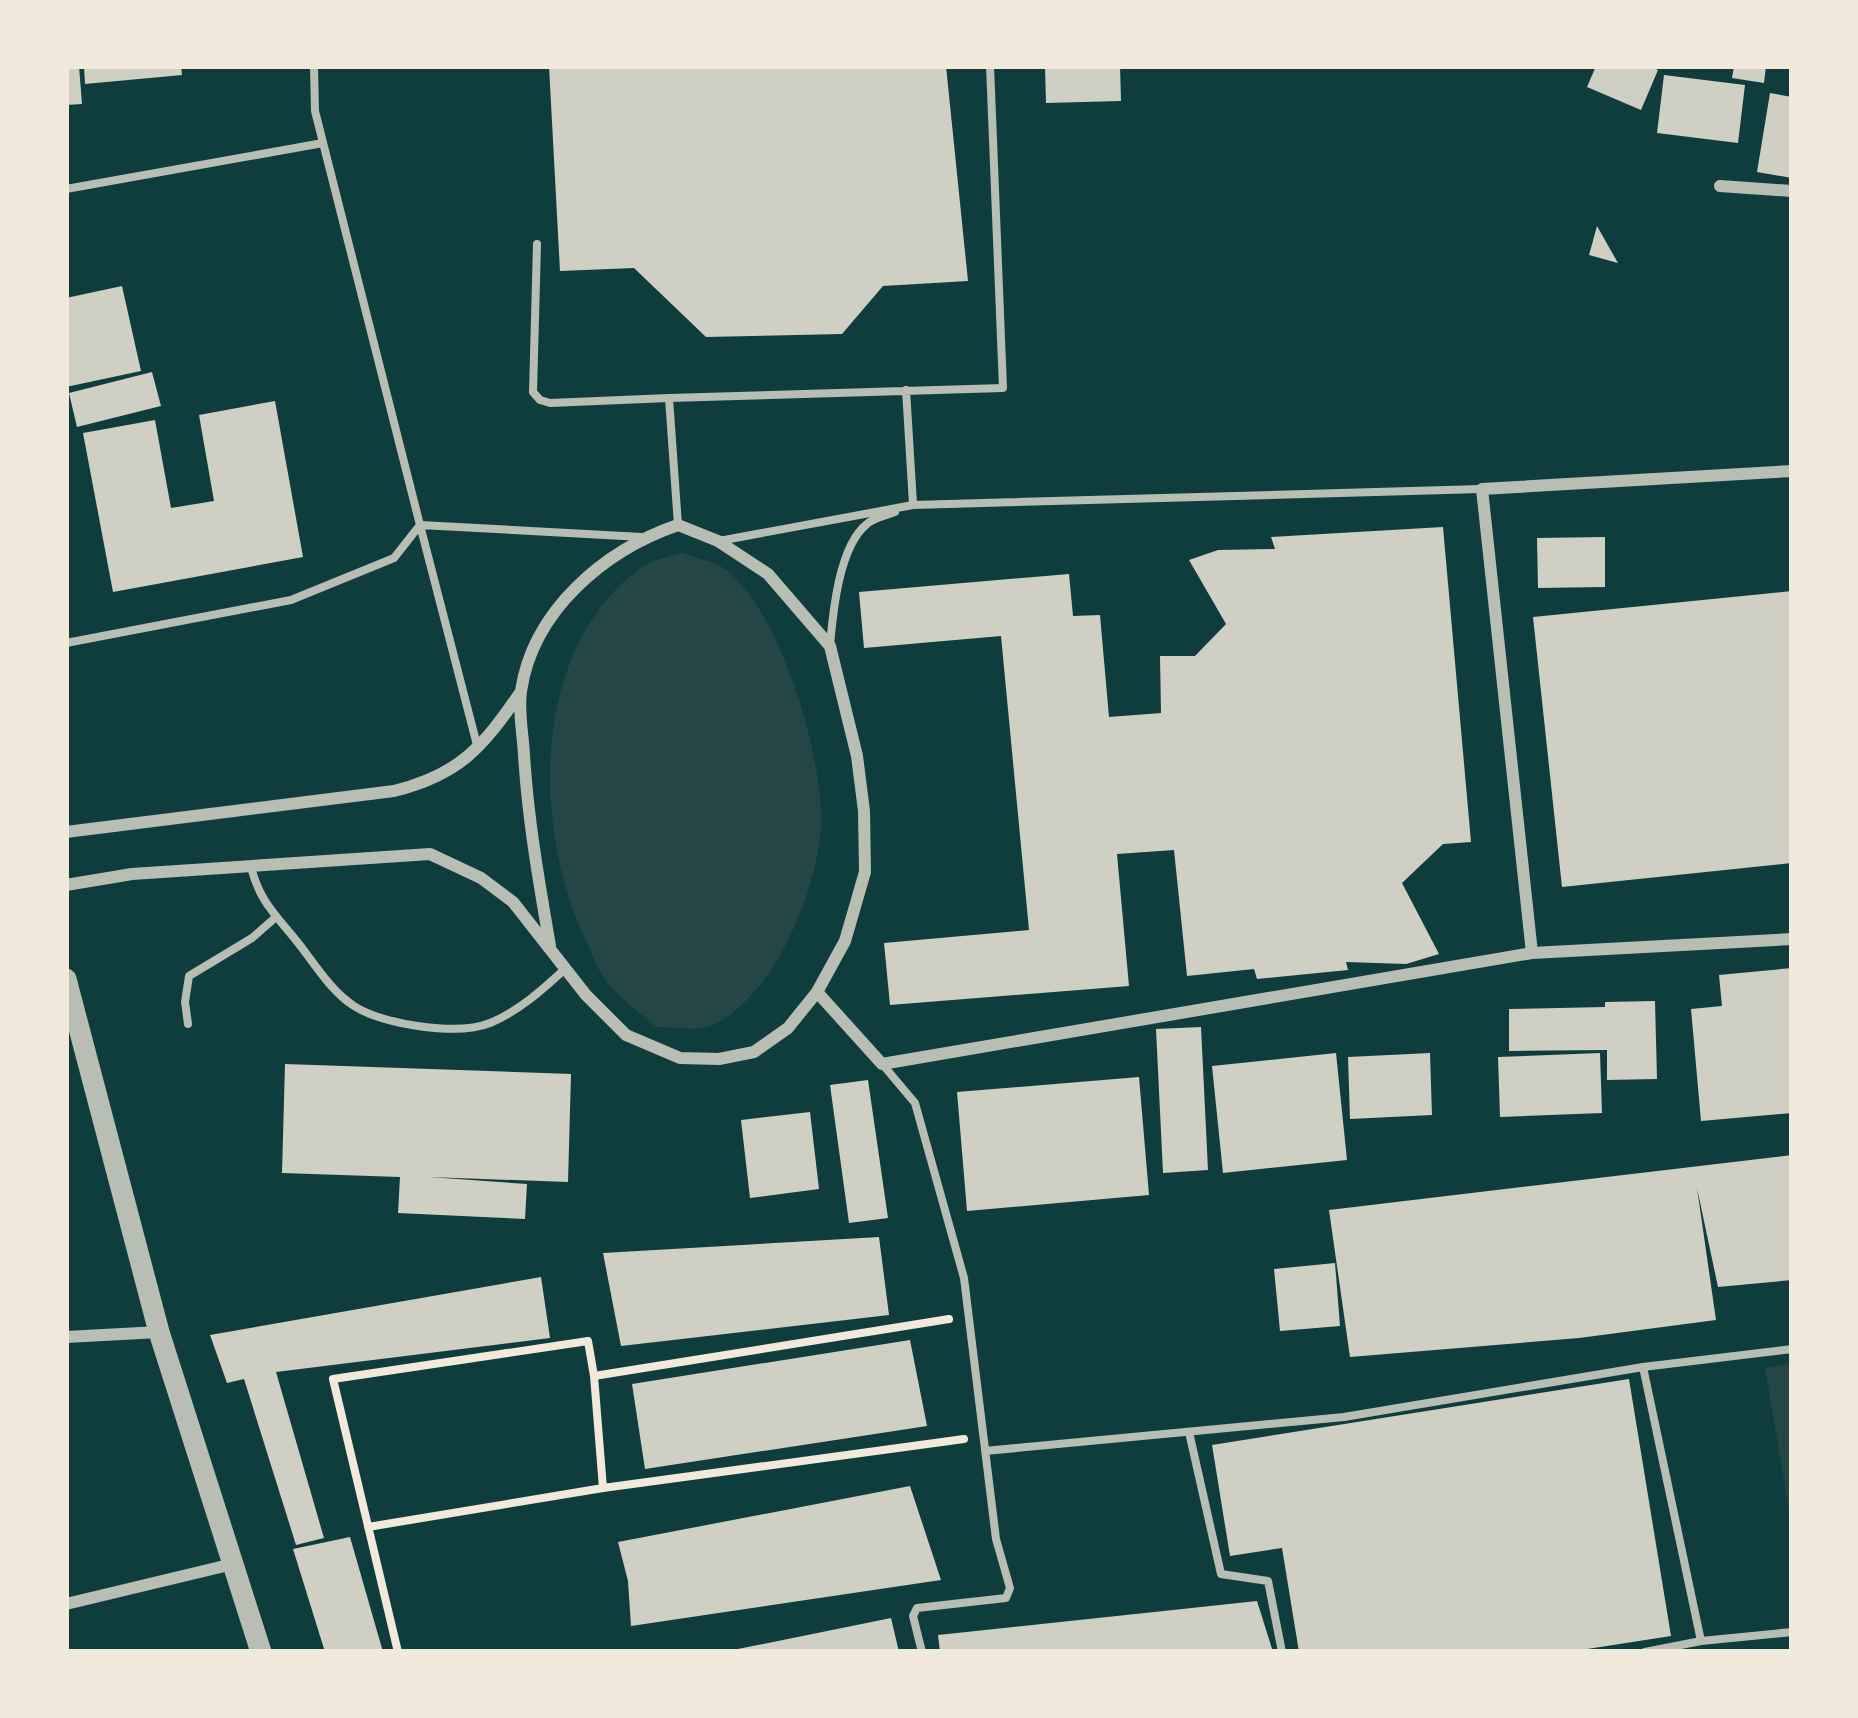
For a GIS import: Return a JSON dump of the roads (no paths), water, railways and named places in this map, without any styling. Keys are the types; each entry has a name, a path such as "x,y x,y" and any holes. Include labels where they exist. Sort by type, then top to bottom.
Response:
{"street":[{"path":"1720,187 1792,191"},
{"path":"1532,952 1482,489 1792,471"},
{"path":"66,832 394,791 435,781 478,748 520,692 534,646 556,610 589,576 641,537 678,525 718,541 768,574 830,646 857,756 866,872 845,941 818,992 788,1028 754,1052 719,1059 680,1058 626,1035 513,902 481,878 430,854 132,874 66,885"},
{"path":"520,692 530,837 550,946"},
{"path":"818,992 882,1064 1532,952 1792,939"},
{"path":"66,979 159,1332 261,1652"},
{"path":"66,1337 159,1332"},
{"path":"66,1604 233,1564"}],"lane":[{"path":"314,66 323,143 478,748"},
{"path":"537,244 533,392 550,403 1001,389 990,66"},
{"path":"66,189 323,143"},
{"path":"906,390 914,505"},
{"path":"669,398 678,525"},
{"path":"718,541 914,505 1482,489"},
{"path":"830,646 834,603 848,554 866,524 914,505"},
{"path":"420,525 641,537"},
{"path":"66,644 291,600 394,558 420,525"},
{"path":"251,867 258,895 336,991 384,1021 486,1025 526,1003 566,968"},
{"path":"188,1024 189,976 252,938 276,917"},
{"path":"882,1064 915,1103 964,1278 996,1539 1009,1593 1006,1598 917,1608 914,1616 922,1652"},
{"path":"985,1451 1344,1417 1643,1367 1792,1349"},
{"path":"1643,1367 1701,1641"},
{"path":"1189,1432 1221,1574 1268,1581 1282,1652"},
{"path":"1645,1652 1792,1632"}]}
